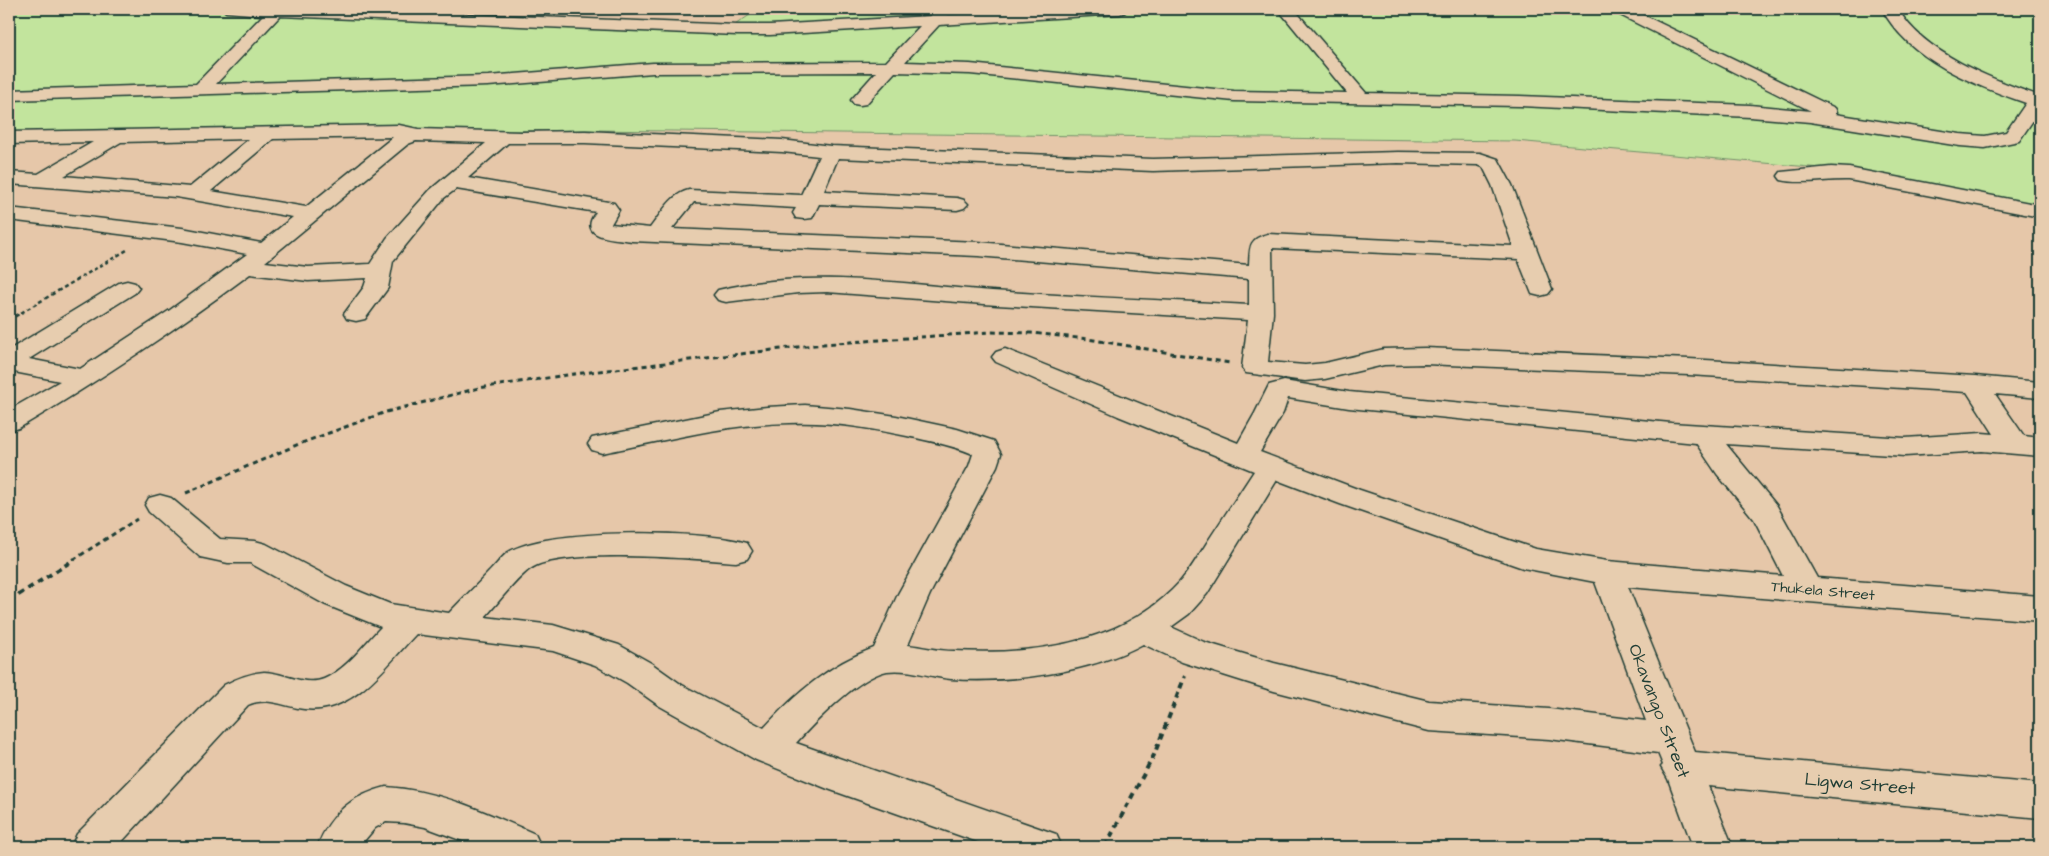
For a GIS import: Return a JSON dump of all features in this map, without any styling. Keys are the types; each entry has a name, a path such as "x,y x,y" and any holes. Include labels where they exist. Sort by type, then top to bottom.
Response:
{"street":[{"path":"231,9 737,30 770,30 939,15 1120,9"},
{"path":"1286,9 1362,99"},
{"path":"1619,9 1847,121"},
{"path":"9,95 488,81 653,68 890,66 970,69 1234,96 1520,101 1782,113 1847,121 1960,140 1985,142 2002,141 2012,138 2038,101 1988,82 1945,60 1902,26 1894,18 1890,9"},
{"path":"202,88 276,11"},
{"path":"860,100 939,15"},
{"path":"9,138 399,131 414,135 585,138 766,145 831,152 1153,165 1222,165 1399,158 1486,160 1491,163 1502,185 1540,289"},
{"path":"194,194 269,133"},
{"path":"9,422 84,378 179,315 265,252 401,140 414,135"},
{"path":"43,180 119,136"},
{"path":"356,314 376,288 382,261 395,243 428,204 504,138"},
{"path":"789,240 810,200 831,152"},
{"path":"1788,176 1831,173 1848,174 2040,211"},
{"path":"9,178 194,194 311,214"},
{"path":"452,182 608,207 600,221 600,227 624,233 978,249 1260,274"},
{"path":"656,235 681,202 689,196 958,204"},
{"path":"9,214 160,231 209,239 265,252"},
{"path":"613,253 617,242 624,233"},
{"path":"1527,253 1268,241 1261,245 1261,313 1256,368 1305,373 1325,371 1384,357 1426,356 1679,366 1975,384 2040,390"},
{"path":"245,267 308,274 379,271"},
{"path":"726,295 798,286 827,285 997,298 1261,313"},
{"path":"9,362 127,288"},
{"name":"Thukela Street","path":"1005,357 1128,410 1258,462 1350,497 1534,560 1606,574 2040,609"},
{"path":"9,362 84,378"},
{"path":"1975,384 2028,445"},
{"path":"769,748 806,708 822,694 856,672 886,658 986,665 1040,661 1084,651 1143,629 1179,604 1203,574 1258,462 1270,413 1280,389 1348,400 1704,434 1925,448 1982,442 2028,445"},
{"path":"602,444 756,417 820,414 894,424 951,436 984,448 987,454 983,466 914,594 886,658"},
{"path":"1704,434 1721,460 1766,512 1807,590"},
{"path":"160,505 211,549 255,552 359,606 386,616 456,627 553,638 607,656 639,673 670,695 769,748 841,777 1042,847"},
{"path":"456,627 519,561 542,551 600,546 653,546 736,551"},
{"name":"Okavango Street","path":"1606,574 1712,847"},
{"path":"91,847 236,695 246,689 262,685 301,696 319,696 330,693 349,682 409,620"},
{"name":"Ligwa Street","path":"1143,629 1194,652 1274,677 1429,716 1462,720 1549,724 1675,753 2040,801"},
{"path":"336,847 348,830 364,813 383,804 392,804 421,809 467,824 521,847"}],"path":[{"path":"9,320 160,231"},
{"path":"9,602 160,505 292,446 374,416 442,396 567,374 789,346 866,339 999,332 1029,333 1099,342 1256,368"},
{"path":"1105,847 1154,755 1194,652"}],"green space":[{"path":"9,9 231,9 730,28 759,9 2040,9 2040,214 1832,169 1515,141 589,130 192,136 9,142"}]}
